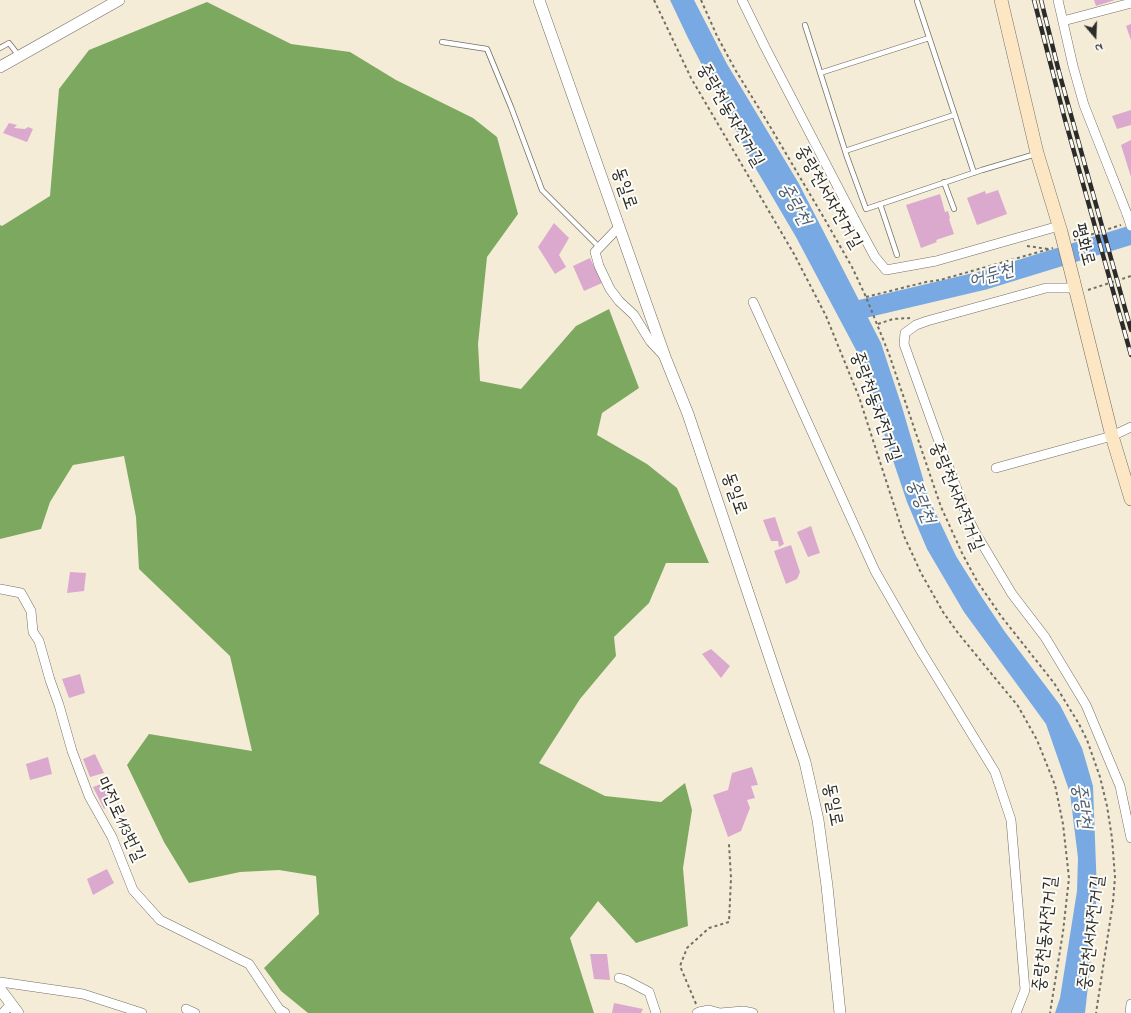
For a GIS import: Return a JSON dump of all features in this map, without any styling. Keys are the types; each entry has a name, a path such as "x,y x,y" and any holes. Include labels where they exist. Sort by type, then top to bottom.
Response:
{"main road":[{"name":"평화로","path":"1001,0 1037,153 1079,286 1087,336 1112,436 1131,499"}],"street":[{"path":"0,66 119,0"},
{"name":"동일로","path":"539,0 618,228 690,421 804,762 819,828 827,886 840,1013"},
{"path":"742,0 875,258 886,270 936,261 1060,229"},
{"path":"1058,0 1073,66 1084,105 1127,208 1128,225"},
{"path":"1063,21 1131,3"},
{"path":"618,228 595,252 599,266 610,289 619,301 634,315 650,341 665,357"},
{"path":"1079,286 1046,288 916,325 906,333 904,344 974,532 1012,594 1045,637 1086,705 1120,786 1131,838"},
{"path":"753,302 875,571 921,651 995,772 1011,820 1025,990 1016,1013"},
{"path":"996,468 1112,436 1131,427"},
{"name":"마전로113번길","path":"0,590 21,593 31,611 33,632 39,641 72,751 89,796 112,837 133,890 160,920 249,964 279,1009 285,1013"},
{"path":"619,978 649,992 656,1013"},
{"path":"0,982 83,994 142,1013"},
{"path":"0,989 18,1013"},
{"path":"3,1013 11,1004"},
{"path":"1130,1013 1131,1004"},
{"path":"698,1012 709,1010 720,1013 743,1011 752,1013"}],"lane":[{"path":"917,1 974,172"},
{"path":"805,25 845,151 866,209 974,172 1037,153"},
{"path":"820,73 929,38"},
{"path":"442,42 487,49 511,107 542,190 599,248"},
{"path":"0,48 9,43 19,56"},
{"path":"845,151 954,114"},
{"path":"944,182 954,209"},
{"path":"880,204 897,254"}],"path":[{"name":"중랑천동자전거길","path":"654,0 690,78 794,254 826,316 859,396 904,536 918,567 958,633 1018,706 1037,740 1055,785 1063,824 1068,878 1063,932 1050,1013"},
{"name":"중랑천서자전거길","path":"701,0 717,36 729,58 852,267 878,324 941,507 954,539 987,595 1054,683 1080,724 1096,764 1107,806 1112,838 1115,877 1113,902 1096,1013"},
{"path":"1070,242 1128,225"},
{"path":"866,297 940,280 1056,247"},
{"path":"1079,286 1131,276"},
{"path":"878,324 893,319 914,318 927,322"},
{"path":"698,1012 680,966 687,948 709,928 729,922 731,878 729,844"}],"green space":[{"path":"207,2 291,44 350,52 396,80 473,118 497,137 518,214 487,257 478,344 480,381 521,389 576,326 609,309 639,388 602,413 597,435 647,464 677,488 709,563 666,563 649,603 614,637 616,656 580,699 539,763 605,796 661,802 685,783 692,810 683,868 688,926 636,943 598,901 570,938 594,1013 308,1013 281,991 264,968 319,914 316,876 279,870 240,872 189,883 164,842 127,765 149,734 252,751 230,656 139,569 136,517 124,456 73,465 50,502 41,529 0,539 0,225 2,226 50,196 59,89 89,50"}],"water":[{"name":"중랑천","path":"670,0 694,0 727,64 798,182 881,343 902,407 929,499 956,556 1005,632 1060,705 1082,748 1093,786 1097,893 1085,1013 1055,1013 1060,998 1077,891 1078,858 1070,793 1046,724 964,612 927,549 907,502 856,350 796,237 756,169"}],"building":[{"path":"1094,0 1115,0 1096,6"},
{"path":"1131,24 1131,40 1126,26"},
{"path":"1131,110 1131,125 1117,129 1112,116"},
{"path":"9,123 17,125 14,128 25,129 28,127 33,129 27,142 3,133"},
{"path":"1131,140 1131,177 1121,145"},
{"path":"998,190 1007,214 977,225 967,198 985,191 986,194"},
{"path":"940,194 945,212 948,211 954,234 936,240 937,242 921,248 906,205"},
{"path":"554,223 569,238 559,255 566,267 555,274 538,247"},
{"path":"590,258 602,283 584,291 573,266"},
{"path":"775,517 784,544 779,547 778,541 771,541 763,520"},
{"path":"811,526 820,553 808,557 797,532"},
{"path":"791,545 800,572 797,579 786,584 774,551"},
{"path":"70,572 86,573 84,591 67,593"},
{"path":"711,649 730,666 721,678 702,654"},
{"path":"80,674 85,693 69,698 62,679"},
{"path":"95,754 104,773 90,777 83,759"},
{"path":"48,757 52,774 30,780 26,764"},
{"path":"752,767 758,785 751,786 755,798 747,800 750,808 741,831 728,837 713,795 728,790 732,773"},
{"path":"109,781 115,802 104,809 93,787"},
{"path":"107,869 114,883 93,895 87,879"},
{"path":"590,954 607,954 610,980 594,979"},
{"path":"614,1003 643,1009 641,1013 612,1013"}],"waterway":[{"name":"어둔천","path":"852,315 862,309 985,280 1131,235"}],"railway":[{"path":"1034,0 1064,116 1131,355"},
{"path":"1041,0 1059,72 1131,330"}]}
